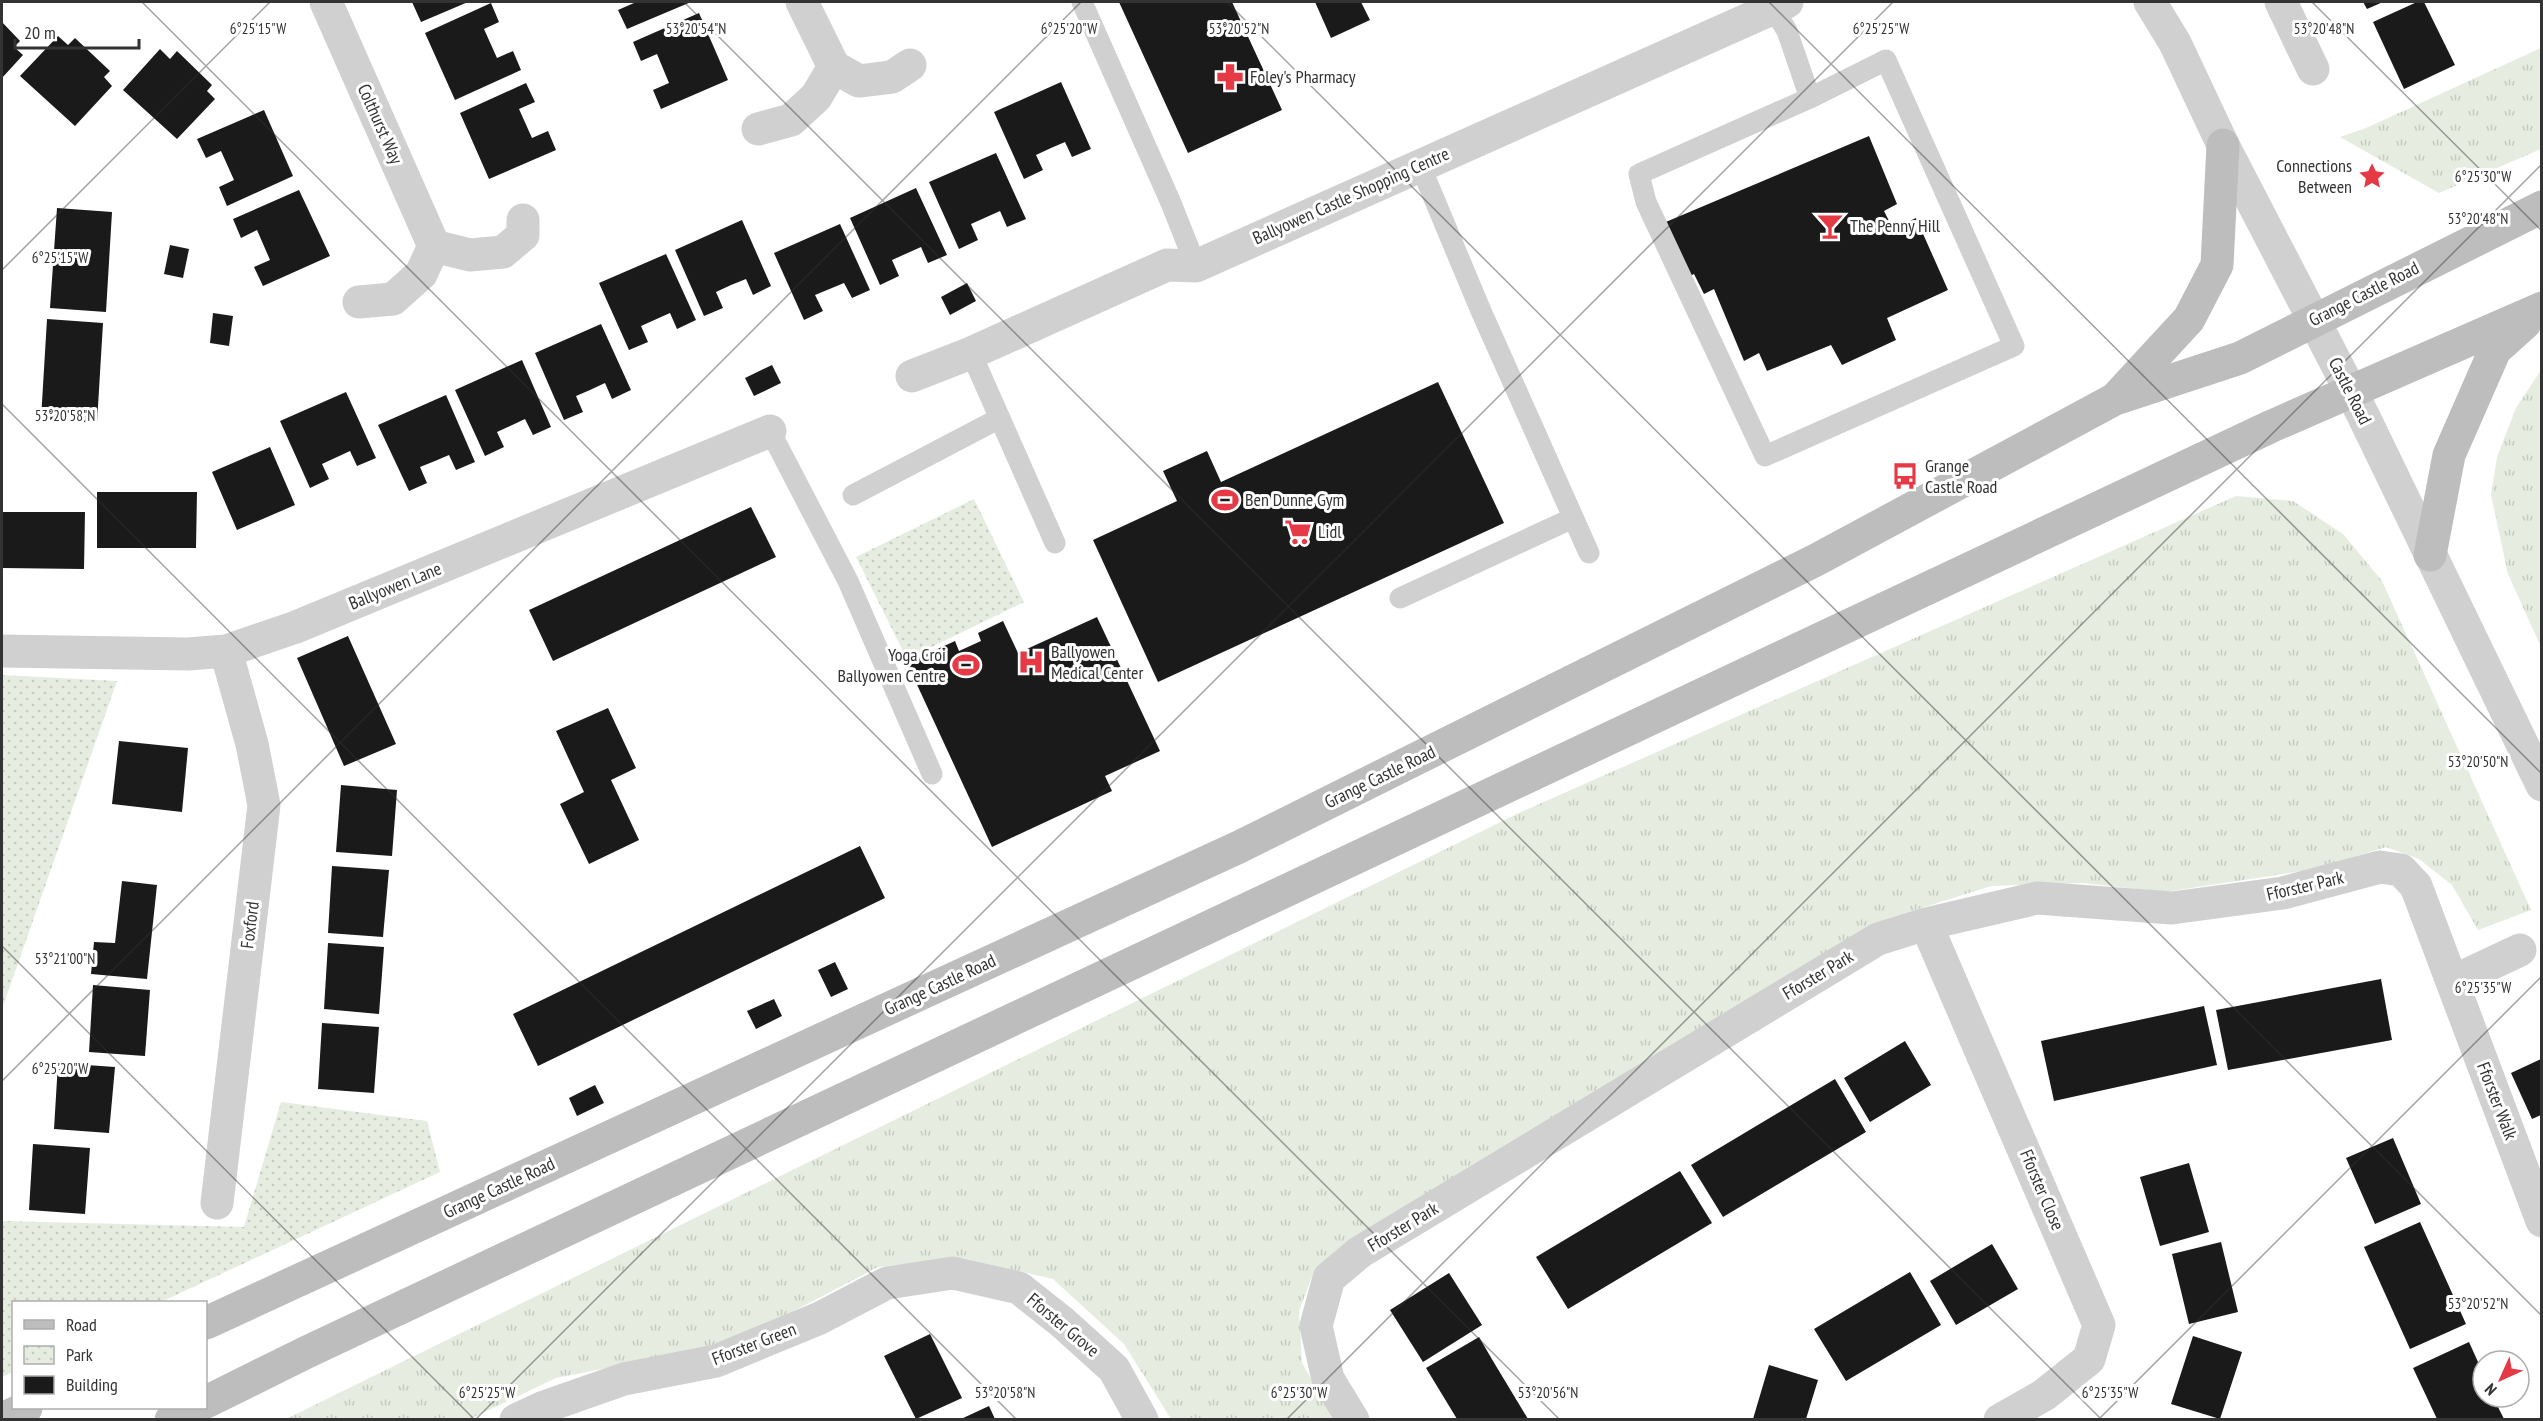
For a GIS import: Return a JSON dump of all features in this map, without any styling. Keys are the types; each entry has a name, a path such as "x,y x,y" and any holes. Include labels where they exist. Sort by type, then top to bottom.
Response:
{"main road":[{"path":"2115,399 2190,319 2217,265 2223,145"},
{"name":"Grange Castle Road","path":"207,1323 1239,847 1816,561 2115,399 2240,358 2541,207"},
{"path":"207,1402 307,1352 2272,426 2540,309"},
{"path":"2430,555 2449,455 2472,400 2495,350 2540,309"},
{"path":"2,1419 22,1409"},
{"path":"171,1419 191,1409"}],"street":[{"name":"Colthurst Way","path":"327,2 434,246"},
{"path":"802,2 834,67 859,81 892,77 910,65"},
{"path":"2281,2 2313,69"},
{"name":"Castle Road","path":"2149,4 2175,43 2223,145 2351,393 2541,785"},
{"name":"Ballyowen Castle Shopping Centre","path":"912,376 971,353 1167,265 1196,266 1780,5"},
{"path":"758,129 791,120 816,97 834,67"},
{"path":"359,302 393,300 421,274 434,246 470,255 503,252 523,235 523,220"},
{"name":"Ballyowen Lane","path":"2,651 188,654 226,651 296,627 770,431"},
{"name":"Foxford","path":"216,1203 264,805 252,744 226,651"},
{"name":"Fforster Park","path":"1353,1419 1328,1379 1317,1326 1329,1278 1360,1252 1878,939 1926,924 2037,898 2172,908 2283,893 2380,867 2401,870 2416,886 2452,982"},
{"name":"Fforster Close","path":"1926,924 2099,1325 2090,1359 2044,1395 2000,1419"},
{"path":"2452,982 2520,950"},
{"name":"Fforster Walk","path":"2452,982 2541,1221"},
{"name":"Fforster Green","path":"516,1419 624,1379 716,1361 820,1318 887,1283 953,1273"},
{"name":"Fforster Grove","path":"953,1273 1019,1288 1062,1322 1114,1369 1142,1419"}],"lane":[{"path":"1082,2 1171,203 1196,266"},
{"path":"1780,5 1810,98"},
{"path":"1886,60 2014,346 1765,456 1646,202 1639,174 1810,98 1886,60"},
{"path":"1420,165 1589,553"},
{"path":"971,353 1055,543"},
{"path":"853,495 1000,418"},
{"path":"770,431 848,581 932,774"},
{"path":"1400,598 1573,518"}],"green space":[{"path":"2541,48 2541,149 2439,193 2340,137 2366,128"},
{"path":"2541,370 2541,647 2508,574 2491,495 2497,457 2516,408"},
{"path":"2236,496 2293,501 2343,534 2382,581 2531,910 2478,930 2452,885 2419,859 2386,847 2315,869 2165,892 2082,883 1991,886 1890,918 1343,1246 1314,1271 1299,1311 1302,1363 1335,1419 1171,1419 1124,1344 1053,1279 962,1258 878,1267 750,1334 703,1349 556,1378 470,1419 284,1420 1521,812"},
{"path":"974,499 1024,602 907,659 856,557"},
{"path":"2,675 117,681 2,1009"},
{"path":"281,1102 427,1121 440,1172 163,1301 12,1301 12,1372 2,1377 2,1221 244,1227"}],"building":[{"path":"412,2 468,2 421,22"},
{"path":"633,2 691,2 627,29 618,10"},
{"path":"1119,2 1232,2 1282,110 1188,153"},
{"path":"1315,2 1361,2 1370,20 1331,38"},
{"path":"2363,2 2383,2 2367,9"},
{"path":"2417,2 2424,2 2455,65 2404,89 2373,22"},
{"path":"491,3 499,22 484,29 497,58 513,51 521,70 455,100 425,33"},
{"path":"699,13 728,80 661,109 653,90 669,83 657,54 641,61 633,42"},
{"path":"2,22 20,41 14,47 23,55 2,78"},
{"path":"58,36 68,45 75,38 110,71 104,77 112,86 75,126 20,76"},
{"path":"160,49 170,59 177,51 212,85 207,91 215,99 177,139 123,90"},
{"path":"1061,82 1091,149 1072,157 1065,142 1051,148 1036,155 1043,170 1024,179 994,112"},
{"path":"526,83 535,102 519,109 532,138 548,131 556,150 489,179 460,113"},
{"path":"264,110 293,176 227,206 219,187 234,180 221,151 206,158 197,139"},
{"path":"1869,136 1897,204 1884,211 1893,229 1916,218 1948,290 1887,318 1896,340 1842,365 1831,345 1767,371 1759,353 1744,361 1714,289 1704,294 1694,274 1686,278 1661,224"},
{"path":"996,153 1026,219 1007,227 1000,211 971,224 978,240 959,249 929,182"},
{"path":"916,188 947,255 928,263 921,247 892,260 899,276 880,285 850,218"},
{"path":"299,190 330,256 263,286 254,267 270,260 257,230 241,238 233,219"},
{"path":"57,208 112,212 106,312 50,308"},
{"path":"742,220 771,286 753,295 746,279 731,285 716,292 723,308 704,316 675,250"},
{"path":"840,224 870,290 852,298 844,283 815,295 823,311 804,320 774,253"},
{"path":"170,245 189,249 183,278 164,274"},
{"path":"666,254 696,320 677,329 670,313 641,326 648,342 629,350 599,283"},
{"path":"967,283 976,301 950,315 941,297"},
{"path":"213,313 233,316 229,346 210,343"},
{"path":"47,319 103,323 97,423 41,419"},
{"path":"601,324 631,390 612,399 605,383 576,396 583,412 564,420 535,353"},
{"path":"522,360 551,427 533,435 525,419 497,432 504,447 485,456 455,390"},
{"path":"772,365 781,383 754,396 745,378"},
{"name":"Lidl","path":"1438,382 1504,523 1158,682 1093,540 1177,501 1163,471 1207,451 1221,482"},
{"path":"346,392 376,458 357,466 350,451 322,464 329,479 310,488 280,421"},
{"path":"446,395 475,462 456,470 449,455 420,467 427,483 409,491 378,425"},
{"path":"270,447 295,505 237,530 212,472"},
{"path":"97,492 197,492 196,548 97,548"},
{"path":"751,507 776,557 553,661 529,610"},
{"path":"2,512 85,512 84,569 2,568"},
{"path":"1097,617 1160,751 1105,776 1112,791 992,847 907,663 955,641 959,651 981,641 978,633 1003,621 1018,653"},
{"path":"348,636 396,744 344,766 297,658"},
{"path":"608,708 636,768 611,780 639,840 589,864 560,804 584,792 556,731"},
{"path":"119,741 188,748 182,812 112,804"},
{"path":"341,785 397,790 392,856 336,852"},
{"path":"860,846 885,898 538,1066 513,1014"},
{"path":"332,866 389,870 383,937 328,933"},
{"path":"122,881 157,885 147,979 91,974 94,942 115,943"},
{"path":"328,943 384,947 379,1014 324,1009"},
{"path":"835,962 848,989 831,997 818,970"},
{"path":"2381,979 2392,1040 2228,1070 2216,1010"},
{"path":"93,985 150,990 145,1056 89,1052"},
{"path":"774,999 782,1016 756,1029 747,1011"},
{"path":"2204,1006 2217,1065 2054,1101 2041,1041"},
{"path":"322,1023 379,1027 374,1093 318,1089"},
{"path":"1905,1041 1931,1085 1870,1122 1844,1078"},
{"path":"2541,1059 2541,1115 2532,1119 2511,1073"},
{"path":"58,1063 115,1067 109,1133 54,1129"},
{"path":"1835,1079 1866,1132 1723,1217 1691,1165"},
{"path":"595,1085 604,1103 577,1116 569,1098"},
{"path":"2393,1138 2421,1204 2375,1224 2346,1158"},
{"path":"33,1144 90,1148 85,1214 29,1210"},
{"path":"2189,1163 2209,1232 2160,1246 2140,1177"},
{"path":"1680,1171 1712,1223 1568,1309 1536,1257"},
{"path":"2420,1222 2466,1324 2410,1349 2364,1247"},
{"path":"2221,1242 2238,1312 2189,1324 2172,1254"},
{"path":"1992,1244 2018,1289 1956,1325 1930,1281"},
{"path":"1910,1272 1941,1325 1846,1381 1814,1329"},
{"path":"1449,1273 1482,1325 1423,1362 1390,1310"},
{"path":"930,1334 962,1398 916,1419 884,1356"},
{"path":"2193,1336 2242,1352 2220,1419 2171,1404"},
{"path":"1479,1337 1528,1419 1457,1419 1426,1368"},
{"path":"2469,1342 2472,1349 2471,1409 2499,1409 2504,1419 2437,1419 2413,1368"},
{"path":"1769,1365 1818,1380 1806,1419 1753,1419"},
{"path":"989,1406 995,1419 961,1419"}],"place":[{"name":"Foley's Pharmacy","path":"1230,77"},
{"name":"Connections Between","path":"2372,176"},
{"name":"The Penny Hill","path":"1830,226"},
{"name":"Grange Castle Road","path":"1905,476"},
{"name":"Ben Dunne Gym","path":"1225,500"},
{"name":"Lidl","path":"1298,532"},
{"name":"Ballyowen Medical Center","path":"1031,662"},
{"name":"Yoga Croi Ballyowen Centre","path":"966,665"}]}
